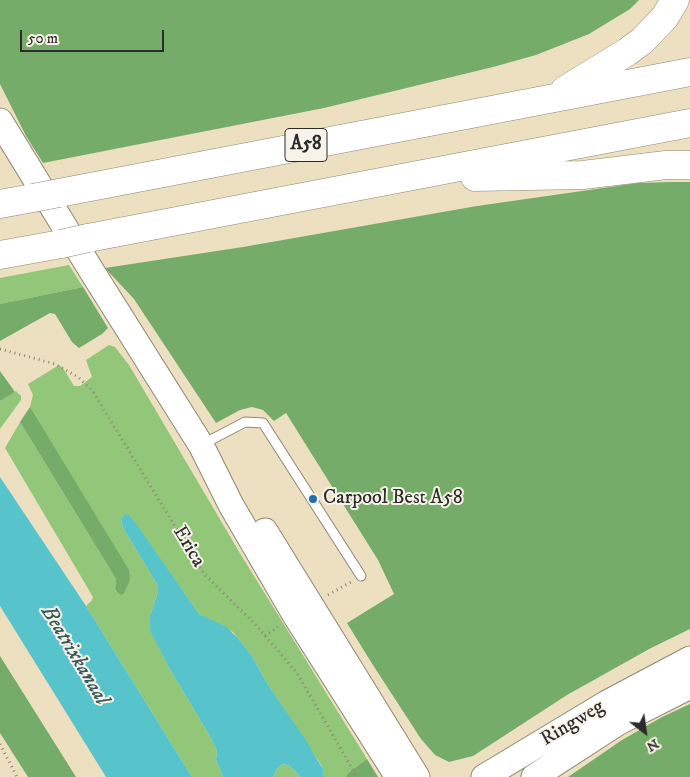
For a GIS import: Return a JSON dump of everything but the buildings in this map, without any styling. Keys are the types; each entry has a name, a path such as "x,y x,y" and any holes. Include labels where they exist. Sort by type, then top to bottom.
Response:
{"highway":[{"name":"A58","path":"554,98 642,41 665,17 675,0"},
{"name":"A58","path":"0,204 690,72"},
{"name":"A58","path":"0,255 690,123"},
{"name":"A58","path":"399,178 583,175 666,165 690,165"}],"main road":[{"path":"0,121 201,445 231,505 295,615 398,777"},
{"path":"201,445 244,498 417,777"},
{"name":"Ringweg","path":"484,777 607,703 690,659"},
{"name":"Ringweg","path":"534,777 619,722 690,686"}],"lane":[{"path":"201,445 245,422 263,423 361,576"}],"path":[{"name":"Erica","path":"0,349 55,364 78,377 92,390 204,574 255,624 297,673 357,777"},
{"path":"0,744 17,777"}],"green space":[{"path":"0,0 639,0 630,9 589,34 536,55 493,67 324,108 43,163 26,136 0,84"},
{"path":"690,182 690,629 651,648 567,695 473,756 449,762 435,755 421,739 347,623 394,594 378,560 286,413 274,421 263,410 252,407 240,410 216,423 134,299 105,268 243,247 477,206 638,183"},
{"path":"69,265 83,287 0,304 0,278"},
{"path":"83,287 108,328 102,334 79,348 72,342 55,314 50,313 0,341 0,304"},
{"path":"109,345 115,347 129,365 241,555 367,759 348,773 346,777 324,777 320,763 268,685 252,656 233,632 199,614 129,515 121,519 123,528 158,586 158,592 150,616 151,630 168,666 212,740 217,751 216,760 223,777 192,777 86,606 93,597 5,448 20,422 116,579 115,591 124,593 30,407 33,395 28,384 59,365 63,368 74,386 80,386 92,377 86,360"},
{"path":"0,371 15,392 0,401"},
{"path":"16,391 21,396 21,400 0,429 0,401"},
{"path":"30,407 129,570 130,580 124,593 121,595 115,590 116,579 20,422"},
{"path":"0,656 76,777 28,777 0,733"},
{"path":"690,704 690,777 568,777 622,740 662,717"},
{"path":"367,759 378,777 346,777 348,773"},
{"path":"283,764 290,766 301,777 274,777 276,770"}],"water":[{"name":"Beatrixkanaal","path":"0,477 86,606 192,777 106,777 0,606"},
{"path":"125,514 129,515 137,525 199,614 225,626 237,637 252,656 268,685 323,769 324,777 301,777 290,766 283,764 276,770 274,777 223,777 216,760 217,751 212,740 168,666 150,630 150,616 158,592 158,586 123,528 121,519"}],"place":[{"name":"Carpool Best A58","path":"313,499"}]}
